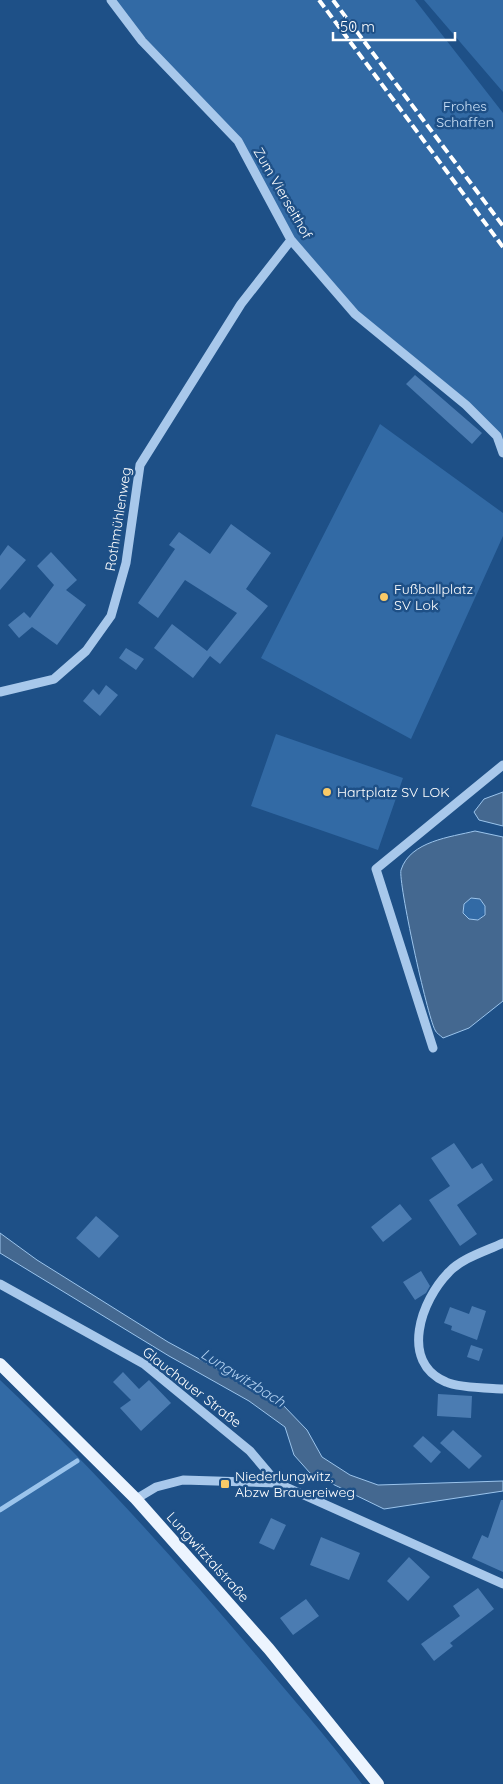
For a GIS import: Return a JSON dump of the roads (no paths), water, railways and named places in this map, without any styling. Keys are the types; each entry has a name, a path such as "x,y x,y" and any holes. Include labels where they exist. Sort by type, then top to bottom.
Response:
{"main road":[{"name":"Lungwitztalstraße","path":"0,1364 136,1499 269,1649 378,1784"}],"street":[{"name":"Zum Vierseithof","path":"111,0 142,41 238,141 291,240 355,314 466,406 497,436 503,453"},
{"name":"Rothmühlenweg","path":"0,692 54,679 86,652 111,616 126,563 140,465 241,304 291,240"},
{"path":"433,1048 376,869 503,765"},
{"path":"503,1243 475,1255 449,1271 425,1306 418,1347 426,1370 447,1383 503,1390"},
{"name":"Glauchauer Straße","path":"0,1284 144,1364 250,1451 277,1483"},
{"name":"Glauchauer Straße","path":"136,1499 156,1487 183,1480 277,1483 503,1584"}],"waterway":[{"path":"0,1510 77,1461"}],"railway":[{"path":"319,0 503,247"},
{"path":"333,0 503,226"}],"place":[{"name":"Fußballplatz SV Lok","path":"384,597"},
{"name":"Hartplatz SV LOK","path":"327,792"},
{"name":"Niederlungwitz, Abzw Brauereiweg","path":"225,1484"}],"park label":[{"name":"Frohes Schaffen","path":"465,114"}],"water label":[{"name":"Lungwitzbach","path":"243,1378"}]}
